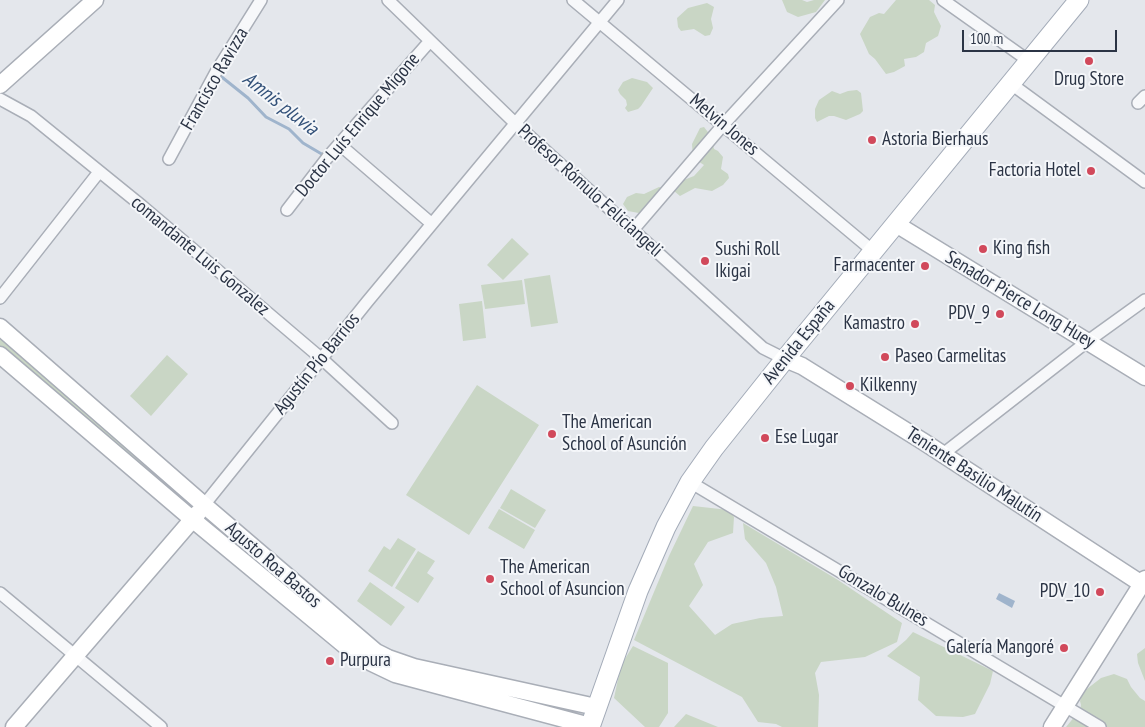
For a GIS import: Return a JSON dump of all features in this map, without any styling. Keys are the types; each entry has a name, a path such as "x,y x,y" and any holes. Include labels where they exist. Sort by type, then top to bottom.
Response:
{"main road":[{"name":"Avenida España","path":"590,727 626,623 654,554 690,482 714,448 794,362 874,251 1079,0"}],"street":[{"path":"0,86 95,0"},
{"name":"Francisco Ravizza","path":"169,159 216,72 261,0"},
{"name":"Melvin Jones","path":"573,0 874,251"},
{"name":"Agustín Pío Barrios","path":"14,727 77,656 204,505 432,224 618,0"},
{"path":"633,230 723,125 838,0"},
{"path":"943,0 1030,61"},
{"name":"Profesor Rómulo Feliciangeli","path":"394,2 430,41 516,124 766,350 794,362"},
{"name":"Doctor Luís Enrique Migone","path":"286,210 339,144 430,41"},
{"path":"1010,83 1145,182"},
{"name":"comandante Luis Gonzalez","path":"0,98 31,116 142,206 322,359 392,423"},
{"path":"339,144 432,224"},
{"path":"0,298 99,172"},
{"name":"Senador Pierce Long Huey","path":"896,224 1145,377"},
{"path":"943,454 1088,341 1145,300"},
{"name":"Agusto Roa Bastos","path":"0,327 204,505 366,644 382,655 414,667 596,707"},
{"name":"Agusto Roa Bastos","path":"0,355 192,519 354,653 395,674 590,727"},
{"name":"Teniente Basilio Malutín","path":"794,362 943,454 1144,583"},
{"name":"Gonzalo Bulnes","path":"690,482 1100,727"},
{"path":"1052,727 1144,583"},
{"path":"0,593 161,727"}],"green space":[{"path":"782,0 802,0 807,2 825,0 816,12 798,17 787,12"},
{"path":"896,0 929,0 935,5 934,12 941,26 938,36 926,43 924,52 916,57 904,59 905,66 886,74 869,54 860,34 870,17 879,13 884,14"},
{"path":"707,3 714,7 711,19 713,28 710,35 705,36 694,29 681,31 678,27 677,18 688,8"},
{"path":"632,78 647,82 653,88 638,109 628,112 625,108 627,105 626,100 618,90 623,82"},
{"path":"857,90 861,93 863,111 860,114 846,120 829,116 817,122 815,109 819,100 832,91 840,94"},
{"path":"704,127 711,136 714,149 723,157 721,169 728,174 729,178 723,185 712,191 695,188 680,196 674,191 681,181 694,176 704,165 693,158 692,144 700,128"},
{"path":"659,187 663,188 644,214 628,211 623,204 627,197 636,193 644,194"},
{"path":"512,238 529,254 503,280 487,265"},
{"path":"550,275 558,323 531,327 524,279"},
{"path":"522,280 525,304 485,309 481,285"},
{"path":"482,301 486,338 463,341 459,304"},
{"path":"0,336 195,505 193,508 191,509 0,349"},
{"path":"167,355 188,374 151,416 130,396"},
{"path":"477,385 539,425 469,535 406,495"},
{"path":"511,489 546,510 535,528 500,508"},
{"path":"693,506 729,510 734,517 733,533 708,542 694,564 703,585 689,606 715,635 732,624 760,618 783,616 776,587 766,563 745,539 743,523 838,580 902,623 897,642 865,657 821,662 815,673 819,695 818,727 782,727 776,724 758,722 742,697 634,640 669,556"},
{"path":"499,509 535,530 524,549 488,528"},
{"path":"398,538 416,549 392,587 368,571 384,546 390,550"},
{"path":"418,551 435,561 427,573 434,578 418,603 395,588"},
{"path":"370,582 405,607 391,626 357,601"},
{"path":"913,632 993,671 990,684 975,714 963,717 936,716 918,700 920,677 887,656"},
{"path":"633,646 668,663 668,713 659,727 645,727 614,698 621,665"},
{"path":"1145,648 1145,681 1138,663 1137,654"},
{"path":"1114,674 1127,679 1140,698 1145,701 1145,727 1066,727 1080,710 1083,692 1101,678"},
{"path":"686,714 718,727 674,727"}],"water":[{"path":"999,593 1015,601 1012,608 996,599"}],"waterway":[{"name":"Amnis pluvia","path":"218,74 248,98 266,117 289,129 303,143 325,156"}],"place":[{"name":"Drug Store","path":"1089,61"},
{"name":"Astoria Bierhaus","path":"872,140"},
{"name":"Factoria Hotel","path":"1091,171"},
{"name":"King fish","path":"983,249"},
{"name":"Sushi Roll Ikigai","path":"705,261"},
{"name":"Farmacenter","path":"925,266"},
{"name":"PDV_9","path":"1000,314"},
{"name":"Kamastro","path":"915,324"},
{"name":"Paseo Carmelitas","path":"885,357"},
{"name":"Kilkenny","path":"850,386"},
{"name":"The American School of Asunción","path":"552,434"},
{"name":"Ese Lugar","path":"765,438"},
{"name":"The American School of Asuncion","path":"490,579"},
{"name":"PDV_10","path":"1100,592"},
{"name":"Galería Mangoré","path":"1064,648"},
{"name":"Purpura","path":"330,661"}]}
